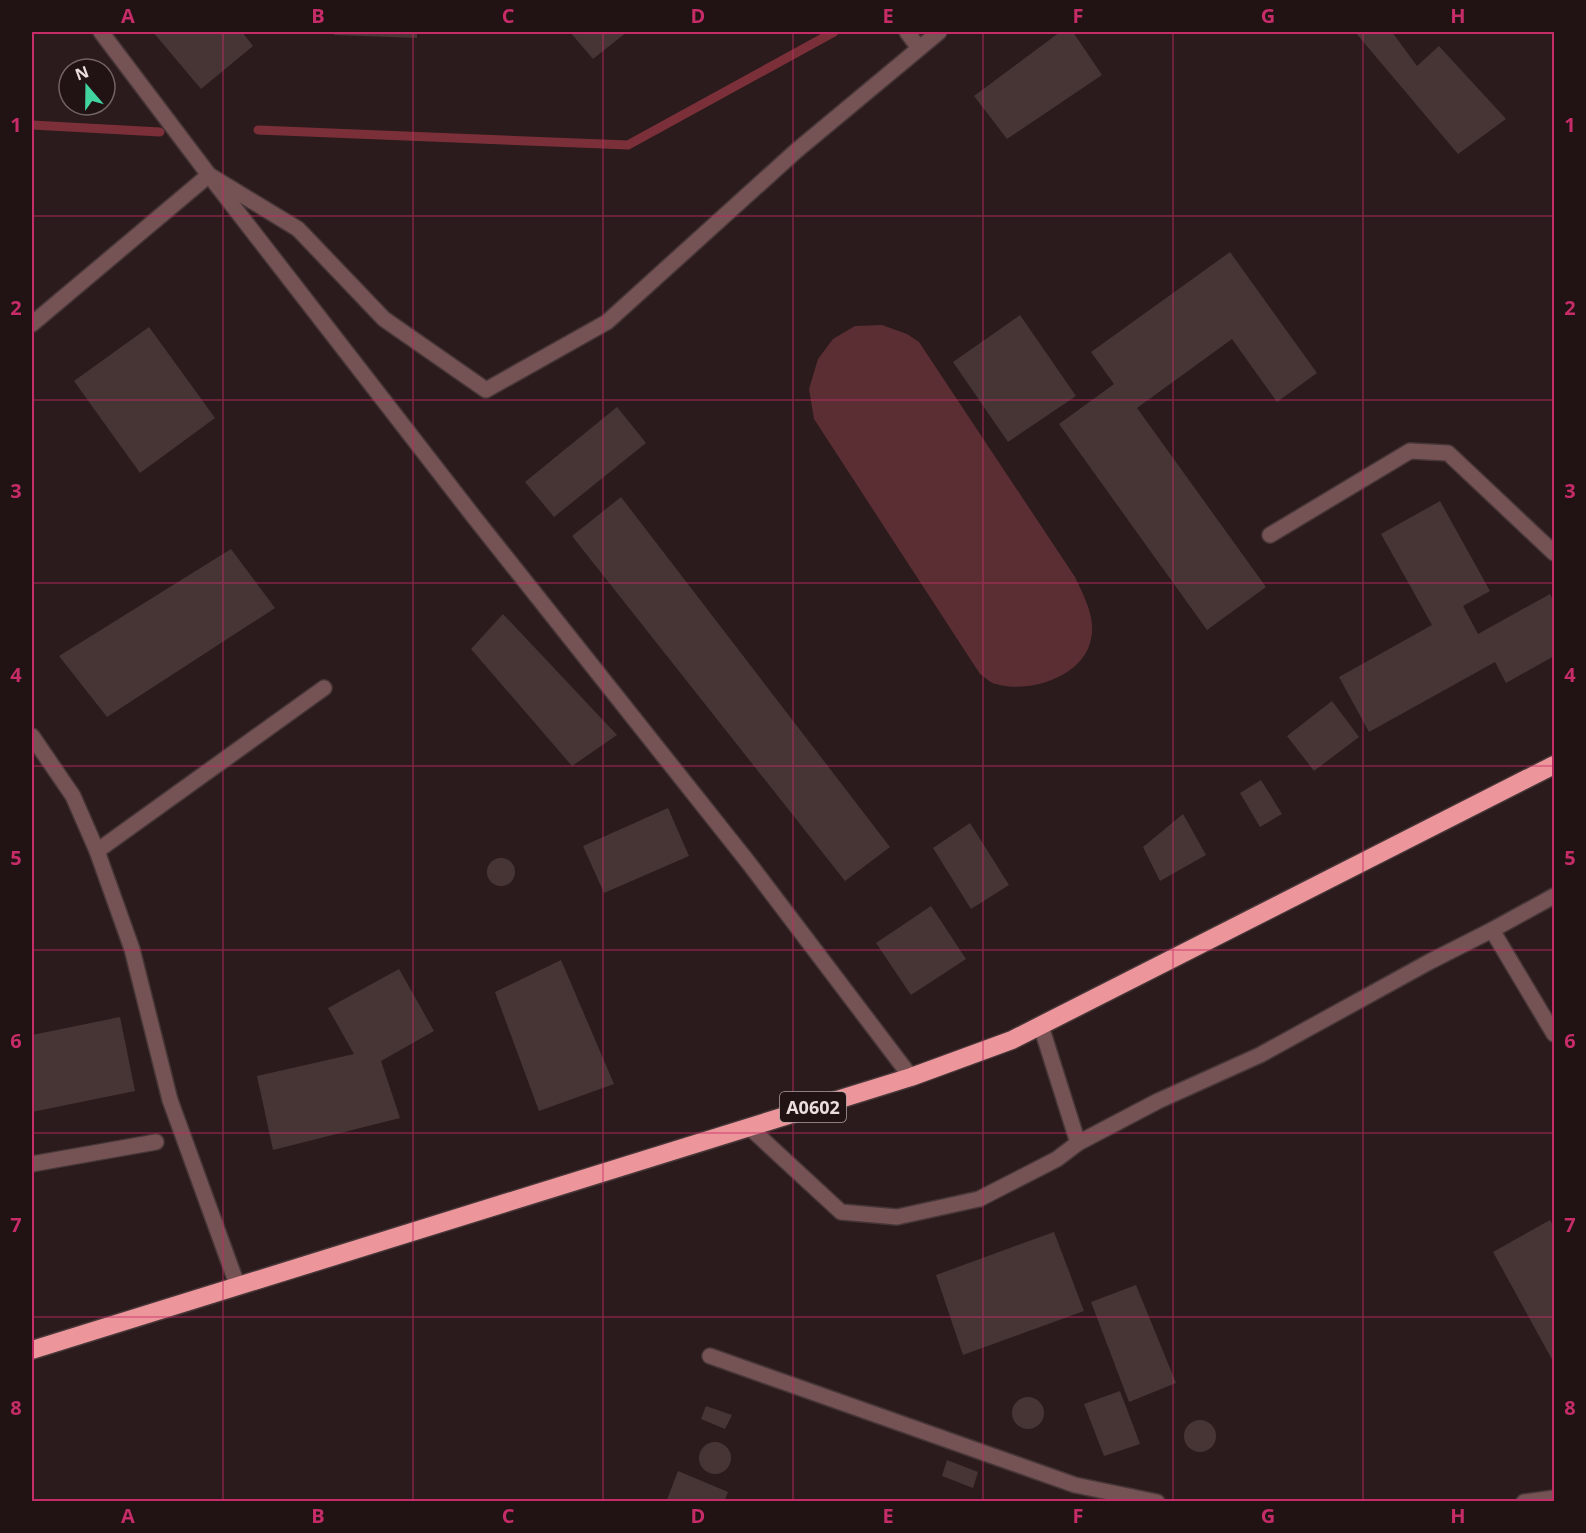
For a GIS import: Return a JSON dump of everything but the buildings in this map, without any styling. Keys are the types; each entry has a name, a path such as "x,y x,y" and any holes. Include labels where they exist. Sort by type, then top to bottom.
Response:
{"highway":[{"name":"A0602","path":"32,1350 911,1077 1012,1040 1554,765"}],"street":[{"path":"102,32 208,175 467,508 748,862 911,1077"},
{"path":"907,32 919,48"},
{"path":"208,175 298,229 384,319 486,390 607,322 796,151 939,32"},
{"path":"32,324 208,175"},
{"path":"1270,535 1410,451 1448,453 1554,553"},
{"path":"97,851 324,688"},
{"path":"32,736 73,796 97,851 132,949 170,1100 238,1287"},
{"path":"748,1127 841,1212 897,1217 979,1199 1058,1159 1078,1143 1158,1101 1260,1056 1554,896"},
{"path":"1492,930 1554,1034"},
{"path":"1041,1026 1078,1143"},
{"path":"32,1164 156,1142"},
{"path":"710,1356 1075,1485 1157,1502"},
{"path":"1524,1502 1554,1498"}],"shaded area":[{"path":"882,325 907,334 919,342 1075,577 1091,615 1091,639 1078,663 1053,680 1023,687 1009,686 994,683 980,674 814,419 809,389 818,359 833,339 855,326"}],"waterway":[{"path":"258,130 628,145 834,32"},
{"path":"32,125 160,132"}]}
